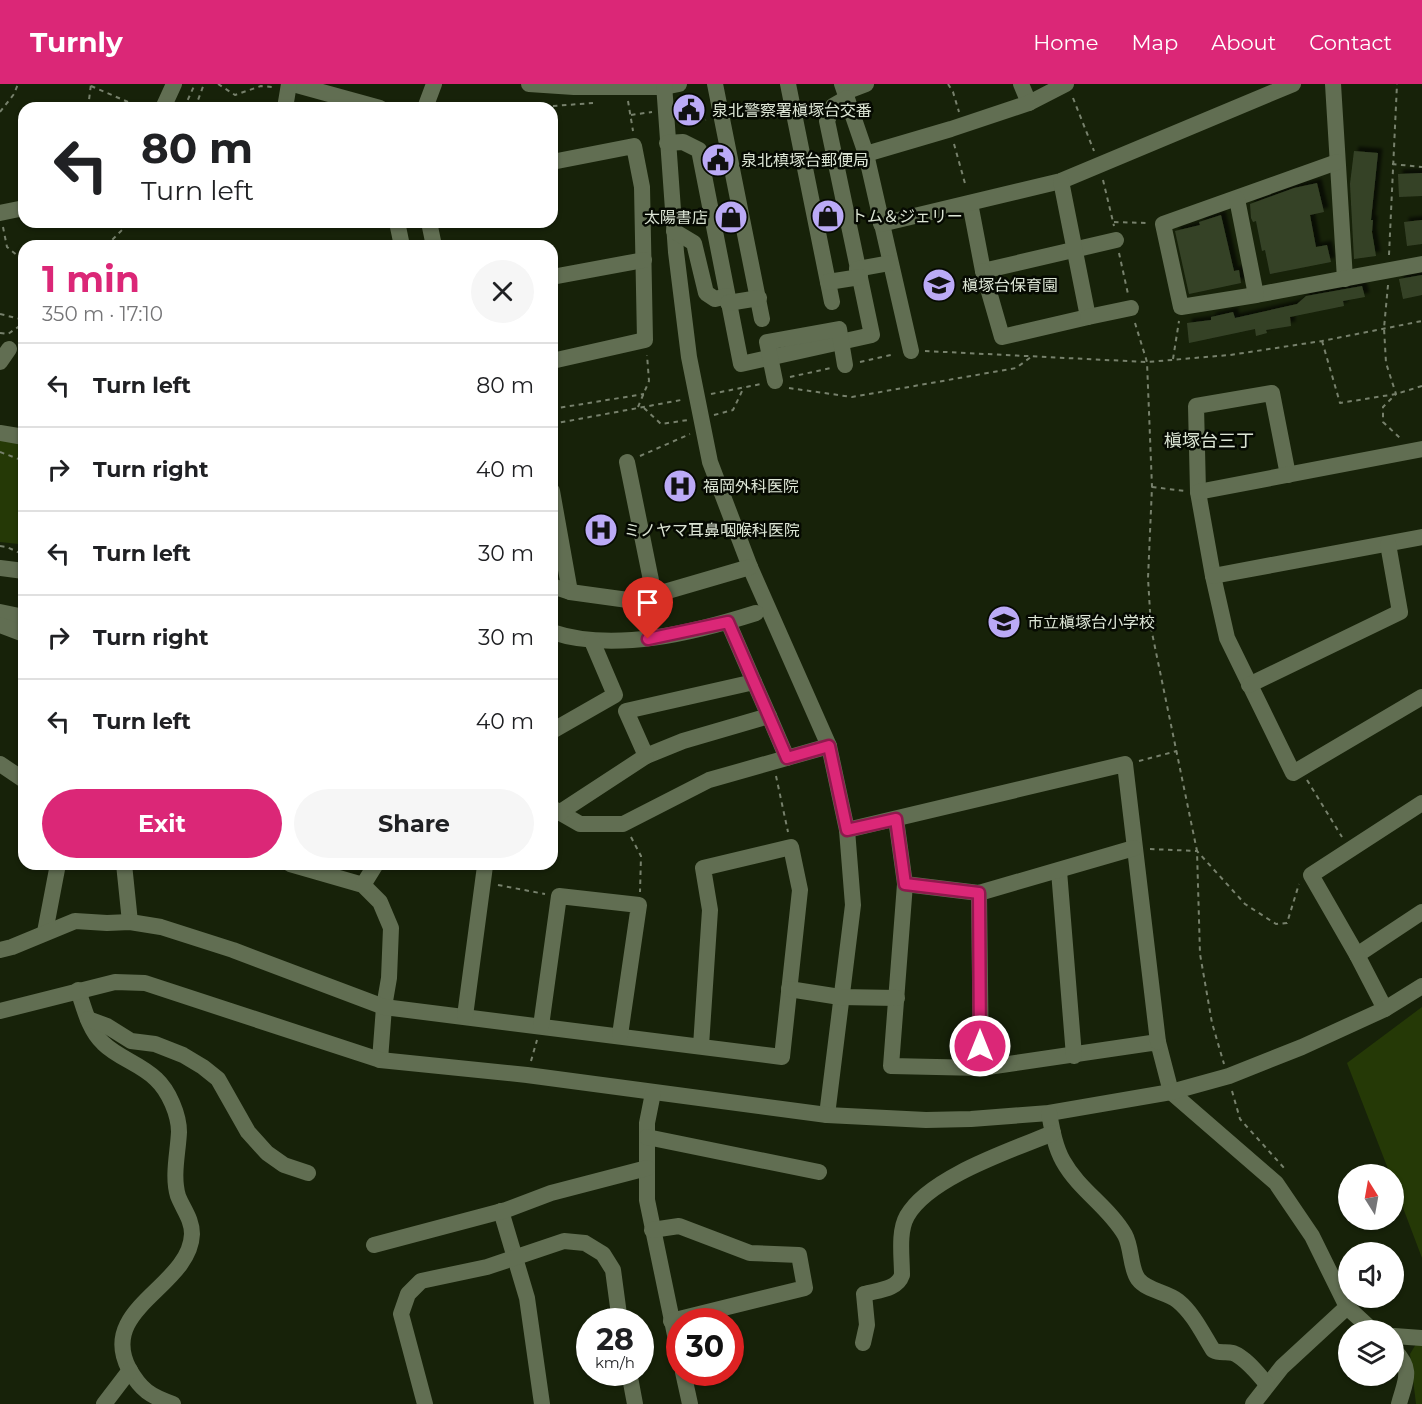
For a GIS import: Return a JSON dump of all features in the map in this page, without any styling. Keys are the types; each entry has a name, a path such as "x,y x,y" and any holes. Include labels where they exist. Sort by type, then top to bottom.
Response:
{"street":[{"path":"166,102 174,84"},
{"path":"426,102 434,84"},
{"path":"529,84 574,87 669,85 665,110 674,231 689,357 710,462 750,567 829,746 847,830 853,905 827,1115"},
{"path":"788,84 832,302"},
{"path":"667,143 683,142 699,150 741,364 872,335 827,121 832,106 845,91 866,84"},
{"path":"1021,84 1029,103"},
{"path":"881,224 1061,181 1293,84"},
{"path":"1333,84 1345,279"},
{"path":"286,102 290,86 355,102"},
{"path":"716,88 718,132 759,298 762,319"},
{"path":"866,154 1069,89"},
{"path":"845,91 866,154 911,351"},
{"path":"558,161 634,146 642,187 645,340 558,360"},
{"path":"1337,162 1162,224 1181,307 1422,264"},
{"path":"1061,181 1088,316"},
{"path":"1237,199 1256,295"},
{"path":"970,203 983,272 1002,338 1088,316 1131,308"},
{"path":"0,213 18,209"},
{"path":"674,231 694,243 706,293 715,299 759,298"},
{"path":"983,272 1116,240"},
{"path":"558,277 644,261"},
{"path":"828,282 890,263"},
{"path":"841,342 845,365"},
{"path":"770,357 776,380"},
{"path":"1288,475 1272,393 1196,406 1198,492 1227,638 1293,773 1422,697"},
{"path":"0,433 18,433"},
{"path":"1198,492 1418,449"},
{"path":"627,462 654,595"},
{"path":"558,525 570,592"},
{"path":"1213,576 1422,537"},
{"path":"1249,685 1400,612 1388,544"},
{"path":"558,588 570,592 628,600 654,595 750,567"},
{"path":"0,568 18,570"},
{"path":"0,612 18,616"},
{"path":"558,637 592,640 648,639 728,622 756,613"},
{"path":"728,622 769,716 780,760"},
{"path":"0,625 18,632"},
{"path":"592,640 615,695 626,711 646,756"},
{"path":"626,711 754,682"},
{"path":"558,728 615,695"},
{"path":"558,809 646,756 684,741 769,716"},
{"path":"558,811 580,824 623,824 709,780 829,746"},
{"path":"0,764 18,776"},
{"path":"847,830 1125,764 1158,1042 1171,1092 1276,1183 1312,1236 1338,1289"},
{"path":"1385,1009 1311,875 1422,803"},
{"path":"896,819 905,884 891,1066 981,1068 1158,1042"},
{"path":"0,950 75,921 130,922 161,927 233,950 384,1007 782,1057 800,890 791,847 703,868 710,910 701,1046"},
{"path":"905,884 979,893 1134,848"},
{"path":"45,932 57,870"},
{"path":"125,870 130,922"},
{"path":"311,870 363,885 380,902 391,927 390,978 384,1007 380,1060"},
{"path":"363,885 372,870"},
{"path":"465,1016 485,870"},
{"path":"1059,871 1074,1056"},
{"path":"979,893 981,1068"},
{"path":"541,1026 559,896 639,905 620,1035"},
{"path":"1357,955 1422,912"},
{"path":"0,1011 115,982 145,983 380,1060 526,1075 827,1115 926,1120 981,1119 1049,1113 1171,1092 1229,1076 1302,1047 1385,1009 1422,986"},
{"path":"789,989 840,997 897,998"},
{"path":"78,990 88,1019 103,1044 156,1078 167,1093 179,1129 175,1167 178,1195 188,1214 192,1234 188,1253 129,1320 122,1340 124,1359 145,1392 173,1404"},
{"path":"88,1019 107,1026 131,1041 154,1044 183,1055 203,1067 218,1079 248,1131 267,1153 284,1165 308,1173"},
{"path":"653,1093 647,1123 647,1200 668,1308"},
{"path":"1049,1113 1063,1160 1074,1177 1120,1227 1127,1238 1137,1278 1143,1284 1177,1300 1186,1309 1213,1350 1232,1353 1242,1359 1267,1384"},
{"path":"863,1343 867,1325 864,1294 894,1287 900,1282 902,1228 907,1216 918,1202 948,1179 1053,1132"},
{"path":"647,1137 819,1172"},
{"path":"374,1245 501,1211 551,1193 647,1168"},
{"path":"501,1211 527,1299 542,1404"},
{"path":"652,1230 679,1226 750,1253 799,1256 805,1288 724,1308"},
{"path":"425,1404 401,1314 408,1294 421,1281 487,1267 564,1241 585,1243 603,1254 612,1270 618,1308"},
{"path":"1253,1404 1282,1367 1347,1308 1361,1320"},
{"path":"1404,1337 1422,1338"},
{"path":"1399,1404 1406,1382 1407,1370 1404,1362"},
{"path":"104,1404 130,1370"},
{"path":"631,1386 635,1404"},
{"path":"686,1386 690,1404"}],"path":[{"path":"0,112 14,94 18,84"},
{"path":"187,102 195,84"},
{"path":"197,102 204,84"},
{"path":"218,84 235,95 261,86 290,86"},
{"path":"948,84 953,92 956,127 970,203"},
{"path":"1396,394 1386,363 1384,328 1389,270 1397,84"},
{"path":"89,102 91,85 128,102"},
{"path":"1069,89 1099,165 1114,222 1131,308 1147,362 1152,487 1148,578 1151,628 1197,851 1200,954 1212,1023 1224,1065"},
{"path":"629,101 634,146"},
{"path":"558,106 593,103"},
{"path":"631,115 665,110 691,122 711,119 718,132"},
{"path":"1392,164 1422,167"},
{"path":"0,213 7,247 18,256"},
{"path":"1114,222 1162,224"},
{"path":"112,240 124,228"},
{"path":"1173,359 1181,307"},
{"path":"0,314 18,320"},
{"path":"734,390 911,351 1147,362 1230,355 1322,341 1422,321"},
{"path":"0,333 8,334 18,326"},
{"path":"638,407 649,381 645,340"},
{"path":"1322,341 1340,403 1396,394 1422,386"},
{"path":"776,380 790,388 852,397 1016,368 1031,357"},
{"path":"627,462 702,423 734,410 744,387"},
{"path":"558,408 644,393"},
{"path":"1396,394 1383,406 1383,422 1418,449"},
{"path":"558,423 653,406"},
{"path":"644,408 661,424 702,423"},
{"path":"0,452 18,459"},
{"path":"1152,487 1198,492"},
{"path":"0,546 18,552"},
{"path":"1125,764 1177,751"},
{"path":"780,760 791,847"},
{"path":"1301,770 1350,850"},
{"path":"623,824 641,856 639,905"},
{"path":"1134,848 1197,851 1245,904 1276,924 1287,923 1300,884 1311,875"},
{"path":"483,883 559,896"},
{"path":"526,1075 541,1026"},
{"path":"1232,1088 1239,1119 1285,1169 1276,1183"}],"green space":[{"path":"0,438 18,442 18,544 0,542"},
{"path":"1422,1007 1422,1258 1404,1210 1404,1164 1386,1164 1347,1063"},
{"path":"1422,1334 1422,1404 1416,1404 1410,1354"}],"building":[{"path":"1354,151 1378,153 1371,220 1373,220 1372,232 1376,256 1354,259 1350,184"},
{"path":"1422,173 1422,196 1399,197 1398,174"},
{"path":"1317,183 1324,212 1310,215 1316,247 1327,245 1331,262 1270,274 1265,250 1262,251 1256,221 1253,222 1251,218 1250,204 1294,188"},
{"path":"1221,215 1234,271 1239,270 1241,283 1189,294 1175,231 1200,225 1199,222"},
{"path":"1422,220 1422,244 1407,246 1404,222"},
{"path":"1422,275 1422,295 1403,299 1399,279"},
{"path":"1362,286 1365,297 1343,301 1344,306 1290,317 1291,326 1266,330 1267,333 1256,336 1255,329 1189,343 1187,323 1211,320 1211,317 1233,312 1235,318 1297,304 1306,296"}],"place":[{"name":"泉北警察署槇塚台交番","path":"689,110"},
{"name":"泉北槙塚台郵便局","path":"718,160"},
{"name":"トム＆ジェリー","path":"828,216"},
{"name":"太陽書店","path":"731,217"},
{"name":"槇塚台保育園","path":"939,285"},
{"name":"福岡外科医院","path":"680,486"},
{"name":"ミノヤマ耳鼻咽喉科医院","path":"601,530"},
{"name":"市立槇塚台小学校","path":"1004,622"}],"district":[{"name":"槇塚台三丁","path":"1209,441"}],"route":[{"path":"648,639 728,622 787,758 829,746 847,830 896,819 905,884 979,893 980,1046"}]}
